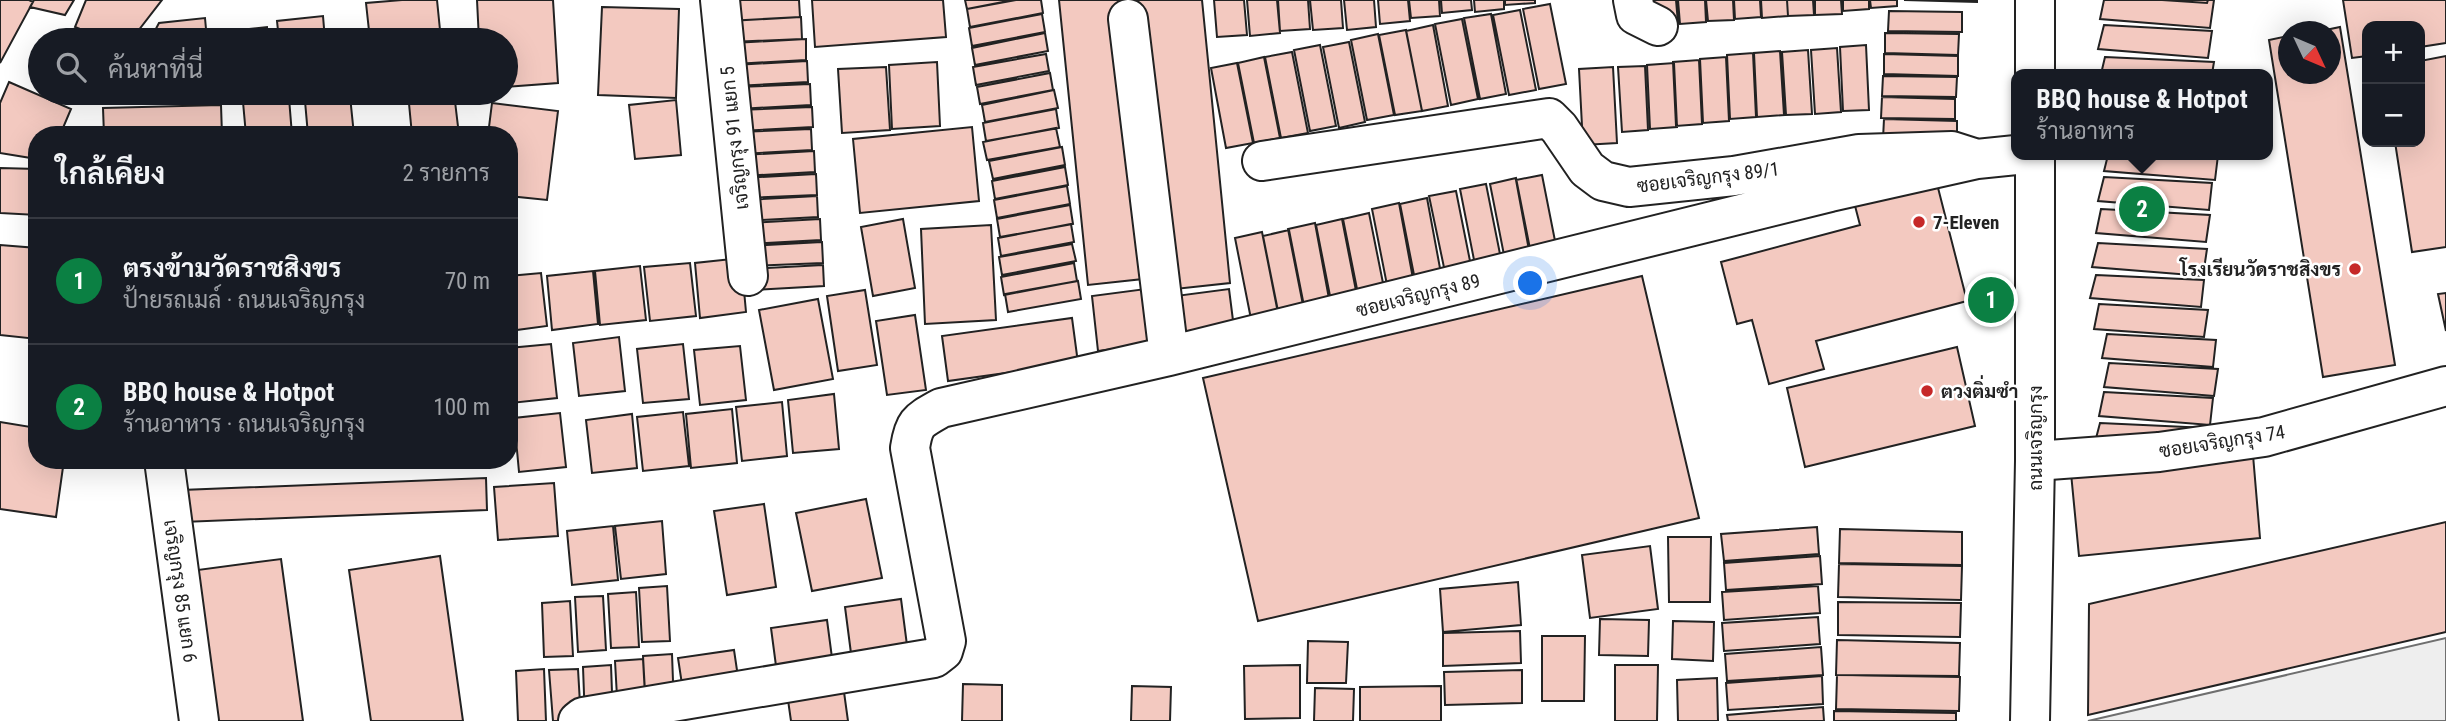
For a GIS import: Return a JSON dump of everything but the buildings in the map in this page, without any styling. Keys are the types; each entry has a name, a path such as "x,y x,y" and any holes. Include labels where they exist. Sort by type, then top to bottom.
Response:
{"street":[{"name":"เจริญกรุง 91 แยก 5","path":"720,0 748,276"},
{"path":"2035,0 2035,69"},
{"path":"1128,19 1169,356"},
{"name":"ซอยเจริญกรุง 89/1","path":"1262,162 1549,118 1587,169 1603,181 1629,187 1734,176 1859,155 1952,152 1977,159 2011,156"},
{"name":"ซอยเจริญกรุง 89","path":"578,721 934,658 943,651 946,640 910,448 913,429 922,418 941,408 1169,356 1647,236 1977,159"},
{"name":"ถนนเจริญกรุง","path":"2030,721 2035,461 2035,160"},
{"name":"ซอยเจริญกรุง 74","path":"2035,461 2159,452 2264,437 2446,386"},
{"name":"เจริญกรุง 85 แยก 6","path":"165,469 199,721"}],"shaded area":[{"path":"2446,638 2446,721 2088,721"}],"place":[{"name":"BBQ house & Hotpot","path":"2142,209"},
{"name":"7-Eleven","path":"1919,222"},
{"name":"โรงเรียนวัดราชสิงขร","path":"2355,269"},
{"name":"ตรงข้ามวัดราชสิงขร","path":"1991,300"},
{"name":"ตวงติ่มซำ","path":"1927,391"}]}
